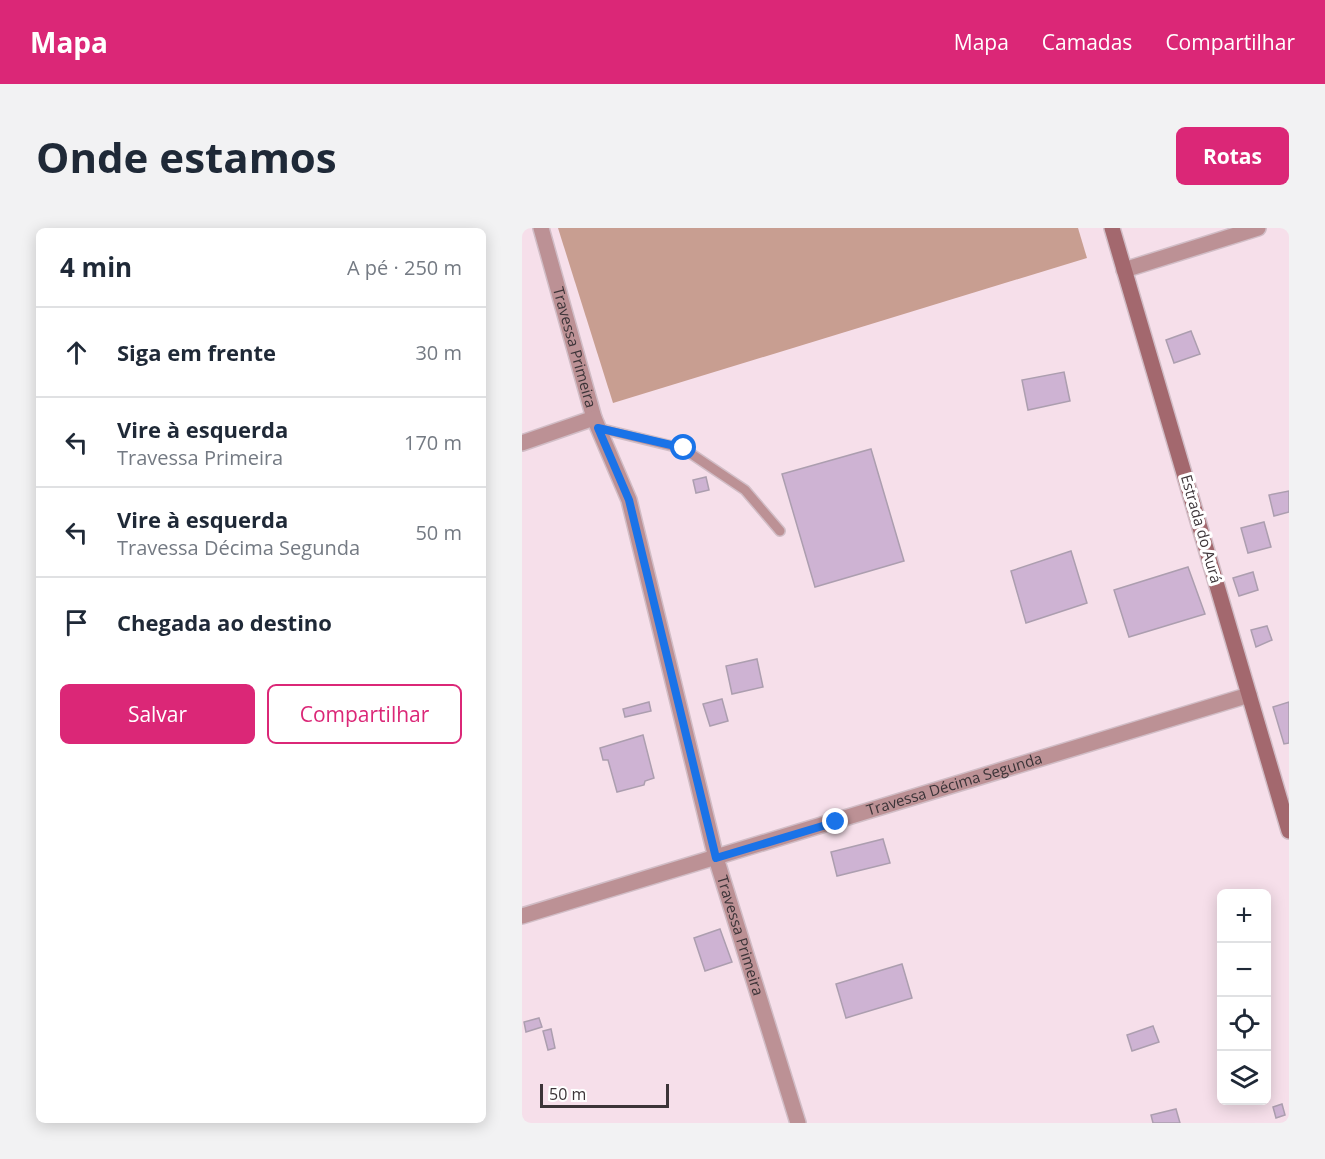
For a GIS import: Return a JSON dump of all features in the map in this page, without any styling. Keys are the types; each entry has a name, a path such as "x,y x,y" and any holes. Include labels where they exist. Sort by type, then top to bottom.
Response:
{"street":[{"name":"Travessa Primeira","path":"541,228 596,423 629,500 716,858 798,1123"},
{"name":"Estrada do Aurá","path":"1112,228 1289,831"},
{"path":"1124,270 1258,228"},
{"path":"522,443 596,423"},
{"name":"Travessa Décima Segunda","path":"522,916 1249,695"}],"lane":[{"path":"596,423 684,448 745,490 780,531"}],"shaded area":[{"path":"558,228 1078,228 1087,258 613,403"}],"building":[{"path":"1191,331 1200,354 1174,363 1166,340"},
{"path":"1064,372 1070,401 1028,410 1022,380"},
{"path":"871,449 904,561 815,587 782,474"},
{"path":"706,477 709,490 696,493 693,480"},
{"path":"1289,491 1289,512 1274,516 1269,495"},
{"path":"1264,522 1271,547 1248,553 1241,528"},
{"path":"1071,551 1087,603 1026,623 1011,571"},
{"path":"1188,567 1205,614 1129,637 1114,590"},
{"path":"1253,572 1258,590 1239,596 1233,578"},
{"path":"1267,626 1272,640 1256,647 1251,630"},
{"path":"757,659 763,687 732,694 726,666"},
{"path":"722,699 728,721 710,726 703,704"},
{"path":"649,702 651,711 625,717 623,709"},
{"path":"1289,702 1289,743 1284,744 1273,707"},
{"path":"643,735 654,778 645,781 644,785 617,792 608,760 603,760 600,748"},
{"path":"883,839 890,863 837,876 831,852"},
{"path":"720,929 732,962 705,971 694,938"},
{"path":"902,964 912,998 846,1018 836,984"},
{"path":"539,1018 542,1027 526,1032 524,1022"},
{"path":"1153,1026 1159,1042 1132,1051 1127,1035"},
{"path":"551,1029 555,1048 548,1050 543,1031"},
{"path":"1282,1104 1285,1115 1276,1118 1273,1107"},
{"path":"1176,1109 1180,1123 1153,1123 1151,1115"}],"route":[{"path":"684,448 598,428 629,500 716,858 836,822"}]}
